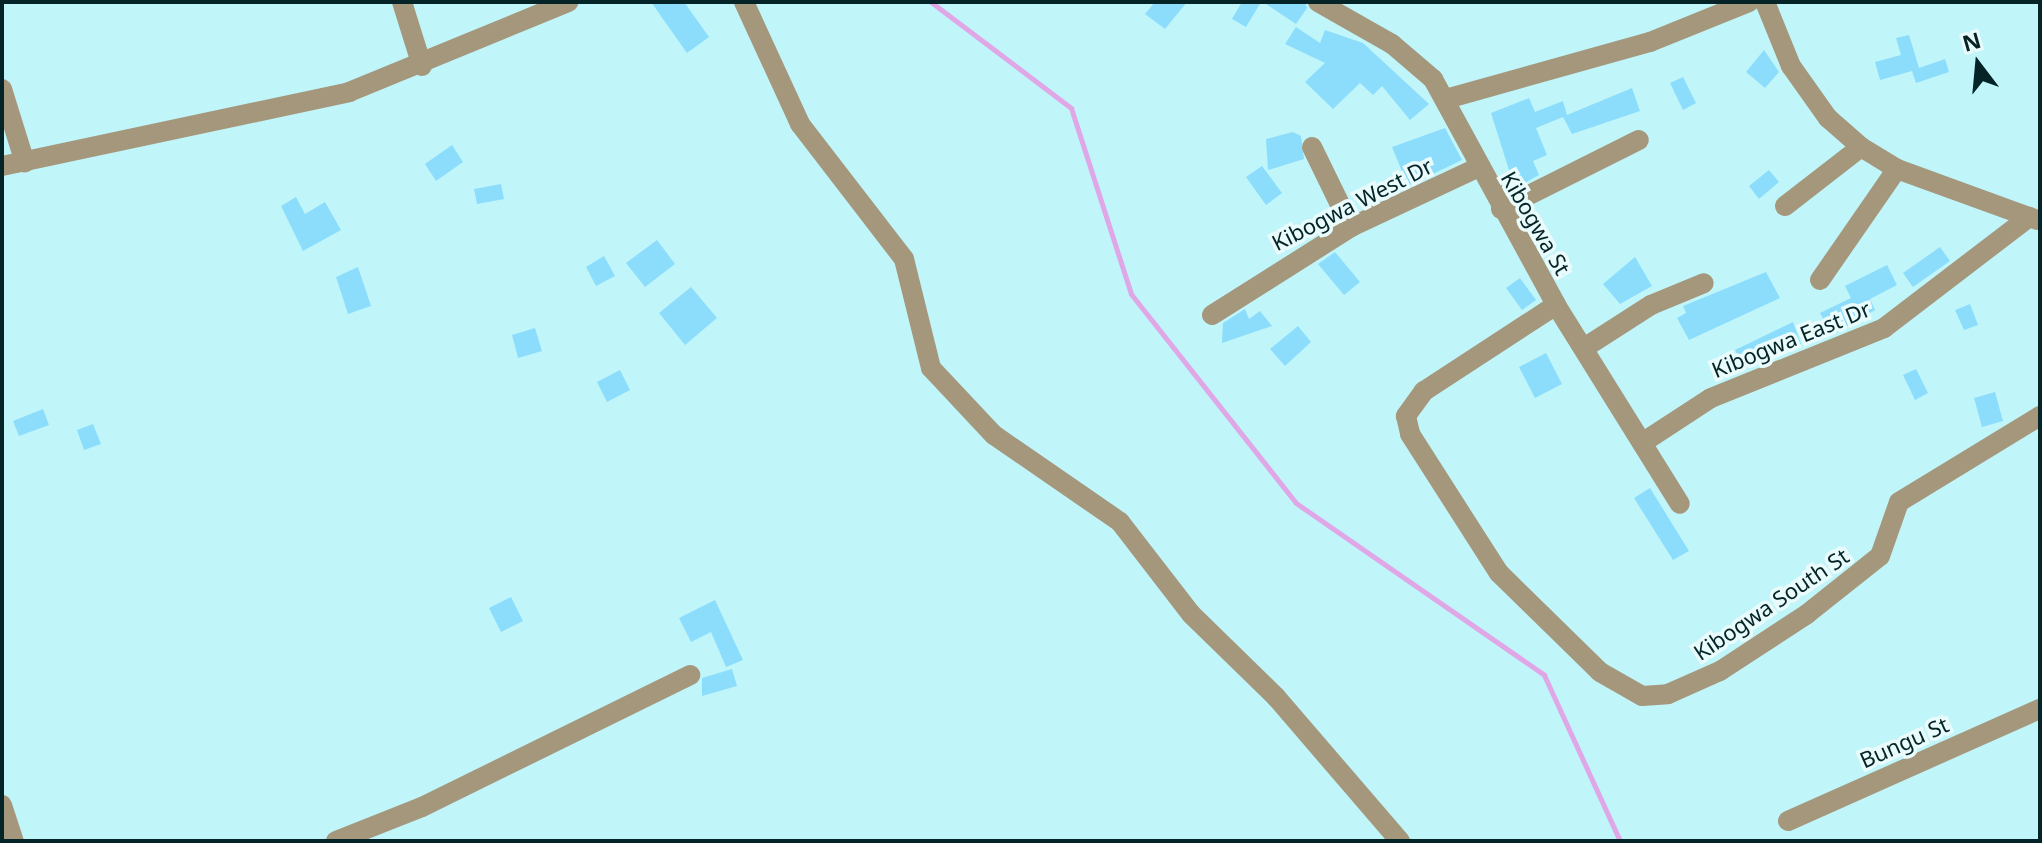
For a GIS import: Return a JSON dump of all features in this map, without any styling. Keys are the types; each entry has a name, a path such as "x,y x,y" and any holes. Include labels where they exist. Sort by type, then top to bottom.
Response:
{"street":[{"path":"402,2 422,66"},
{"path":"2,166 268,114 422,66 568,2"},
{"path":"744,2 800,124 904,259 931,368 994,435 1120,522 1191,614 1276,697 1400,841"},
{"name":"Kibogwa St","path":"1318,2 1392,44 1446,99 1477,168 1556,305 1680,504"},
{"path":"1446,99 1650,42 1749,2"},
{"path":"1765,2 1791,66 1828,118 1861,147 1897,169 2035,219"},
{"path":"2,89 25,163"},
{"path":"1501,209 1639,140"},
{"path":"1312,147 1351,227"},
{"path":"1785,206 1861,147"},
{"name":"Kibogwa West Dr","path":"1212,315 1351,227 1477,168"},
{"path":"1820,280 1897,169"},
{"name":"Kibogwa East Dr","path":"1642,443 1711,398 1884,328 2035,219"},
{"path":"1584,348 1651,305 1704,283"},
{"name":"Kibogwa South St","path":"1556,305 1454,367 1406,416 1410,434 1499,573 1600,672 1642,696 1668,694 1720,671 1807,614 1880,556 1899,502 2040,416"},
{"path":"336,841 422,807 690,675"},
{"name":"Bungu St","path":"1788,821 2040,709"},
{"path":"2,805 14,841"}],"building":[{"path":"651,2 684,2 709,37 687,53"},
{"path":"1155,2 1187,2 1165,29 1145,14"},
{"path":"1242,2 1261,2 1246,27 1232,19"},
{"path":"1263,2 1305,2 1307,8 1296,24"},
{"path":"1296,27 1320,43 1325,30 1363,43 1429,104 1410,120 1382,86 1373,95 1360,83 1333,109 1305,82 1325,63 1285,44"},
{"path":"1909,35 1919,68 1945,59 1949,72 1916,83 1912,71 1880,80 1875,62 1901,55 1896,38"},
{"path":"1764,50 1779,72 1765,88 1746,72"},
{"path":"1683,77 1696,103 1683,110 1670,83"},
{"path":"1632,88 1640,111 1572,134 1563,117 1536,128 1547,155 1533,161 1539,175 1521,185 1515,168 1509,170 1491,113 1529,98 1535,112 1563,101 1567,115"},
{"path":"1445,128 1462,160 1408,186 1392,147"},
{"path":"1293,132 1301,136 1304,159 1268,170 1266,139"},
{"path":"452,145 463,162 436,181 425,164"},
{"path":"1262,166 1282,193 1266,205 1246,177"},
{"path":"1769,170 1779,182 1759,199 1749,186"},
{"path":"501,184 504,199 477,204 474,189"},
{"path":"296,197 305,214 325,202 341,230 303,251 281,206"},
{"path":"657,240 675,264 645,287 626,263"},
{"path":"1940,247 1950,261 1913,287 1903,273"},
{"path":"1335,252 1360,282 1344,295 1318,264"},
{"path":"604,256 615,276 596,286 586,267"},
{"path":"1635,257 1652,286 1620,304 1603,284"},
{"path":"1887,265 1897,285 1870,299 1875,310 1832,335 1820,313 1851,298 1845,286"},
{"path":"358,267 371,306 348,314 336,277"},
{"path":"1766,272 1780,298 1689,340 1677,318 1686,313 1683,306"},
{"path":"1520,278 1536,300 1522,310 1506,288"},
{"path":"691,287 717,318 685,345 659,313"},
{"path":"1970,304 1978,325 1964,330 1955,310"},
{"path":"1245,309 1249,319 1260,311 1272,326 1222,343 1223,323"},
{"path":"1793,322 1801,344 1744,367 1735,350"},
{"path":"1298,326 1311,342 1285,366 1270,349"},
{"path":"535,328 542,351 518,358 512,335"},
{"path":"1546,353 1562,384 1535,398 1519,367"},
{"path":"1916,369 1928,393 1915,400 1903,375"},
{"path":"620,370 630,390 607,402 597,382"},
{"path":"1995,392 2003,421 1982,427 1974,398"},
{"path":"43,409 49,425 19,436 13,421"},
{"path":"93,424 101,444 84,450 77,430"},
{"path":"1650,488 1689,551 1673,560 1634,498"},
{"path":"511,597 523,621 501,632 489,608"},
{"path":"715,600 743,660 726,667 711,632 691,642 679,618"},
{"path":"732,669 737,686 702,696 702,678"}],"waterway":[{"path":"931,2 1071,108 1131,294 1296,503 1544,675 1620,841"}]}
